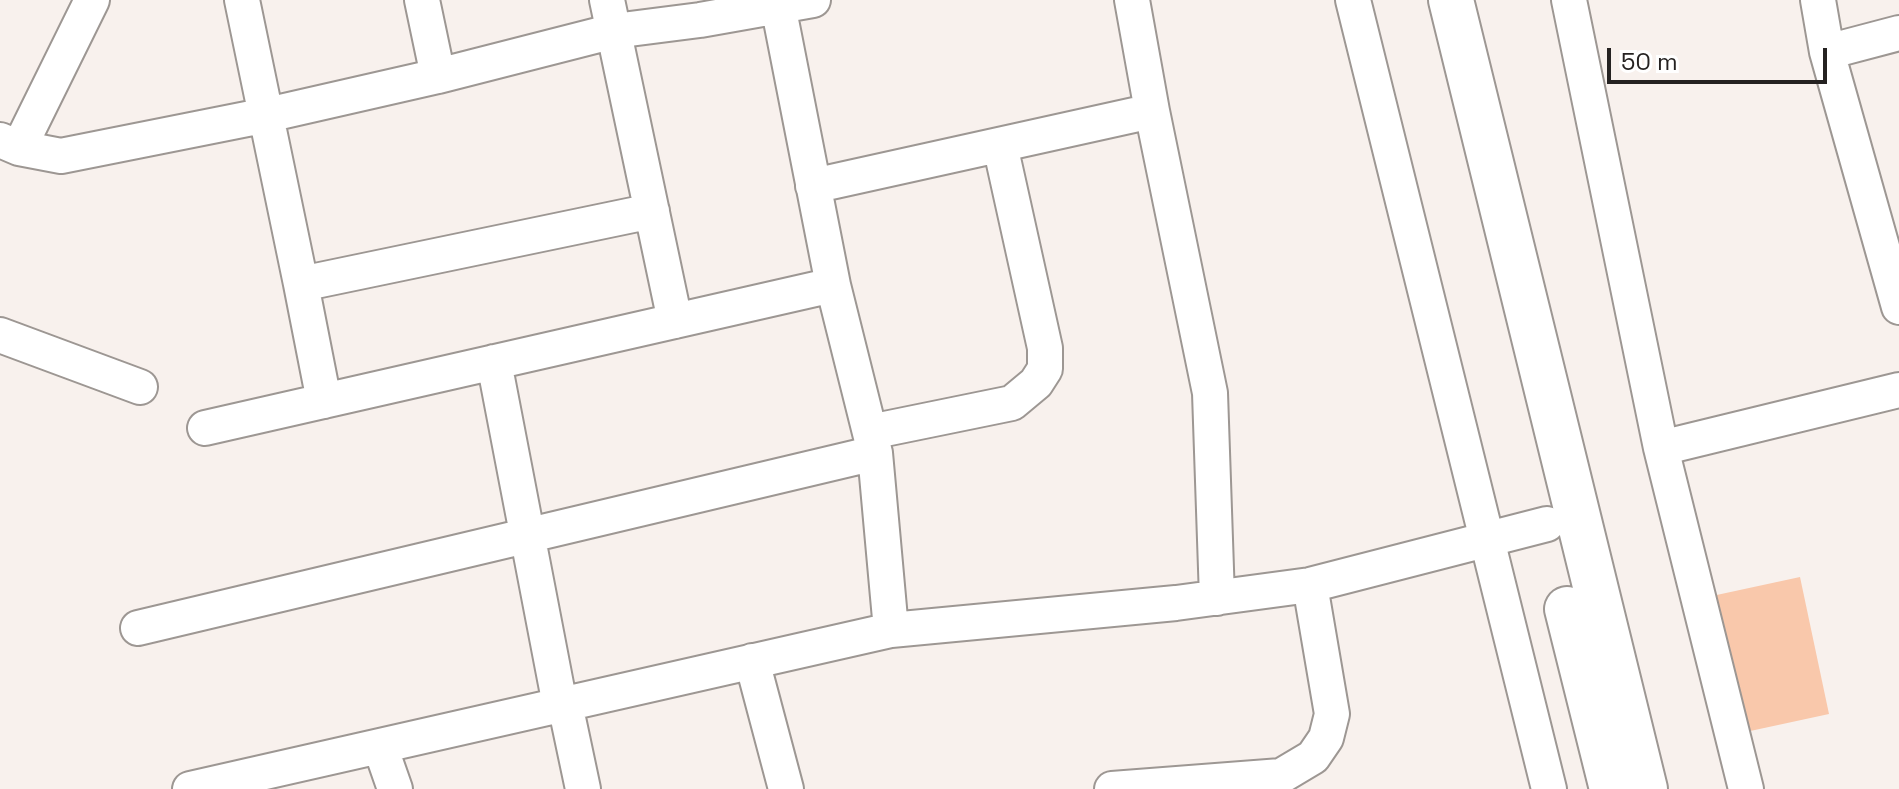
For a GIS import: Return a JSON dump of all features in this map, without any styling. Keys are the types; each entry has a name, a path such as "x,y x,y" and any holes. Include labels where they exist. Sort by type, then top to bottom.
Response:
{"main road":[{"path":"1420,0 1612,789"},
{"path":"1451,0 1645,789"}],"street":[{"path":"92,0 9,144 61,156 267,115 438,76 610,15 700,20 777,3 813,0"},
{"path":"242,0 324,401"},
{"path":"422,0 438,76"},
{"path":"1132,0 1210,393 1217,598"},
{"path":"1353,0 1549,789"},
{"path":"1569,0 1661,448 1746,789"},
{"path":"1818,0 1827,52 1899,307"},
{"path":"777,3 833,285 873,442 891,630"},
{"path":"610,15 675,321"},
{"path":"1827,52 1899,33"},
{"path":"813,186 1152,111"},
{"path":"138,628 527,536 1012,403 1036,383 1045,369 1045,348 1000,145"},
{"path":"301,284 652,211"},
{"path":"205,428 833,285"},
{"path":"0,335 140,387"},
{"path":"494,362 562,704 583,789"},
{"path":"1661,448 1899,390"},
{"path":"190,789 891,630 1217,598 1310,585 1547,524"},
{"path":"1112,789 1281,776 1313,757 1326,738 1332,714 1310,585"},
{"path":"752,661 786,789"},
{"path":"380,746 395,789"}],"building":[{"path":"1800,577 1829,714 1741,733 1712,596"}]}
